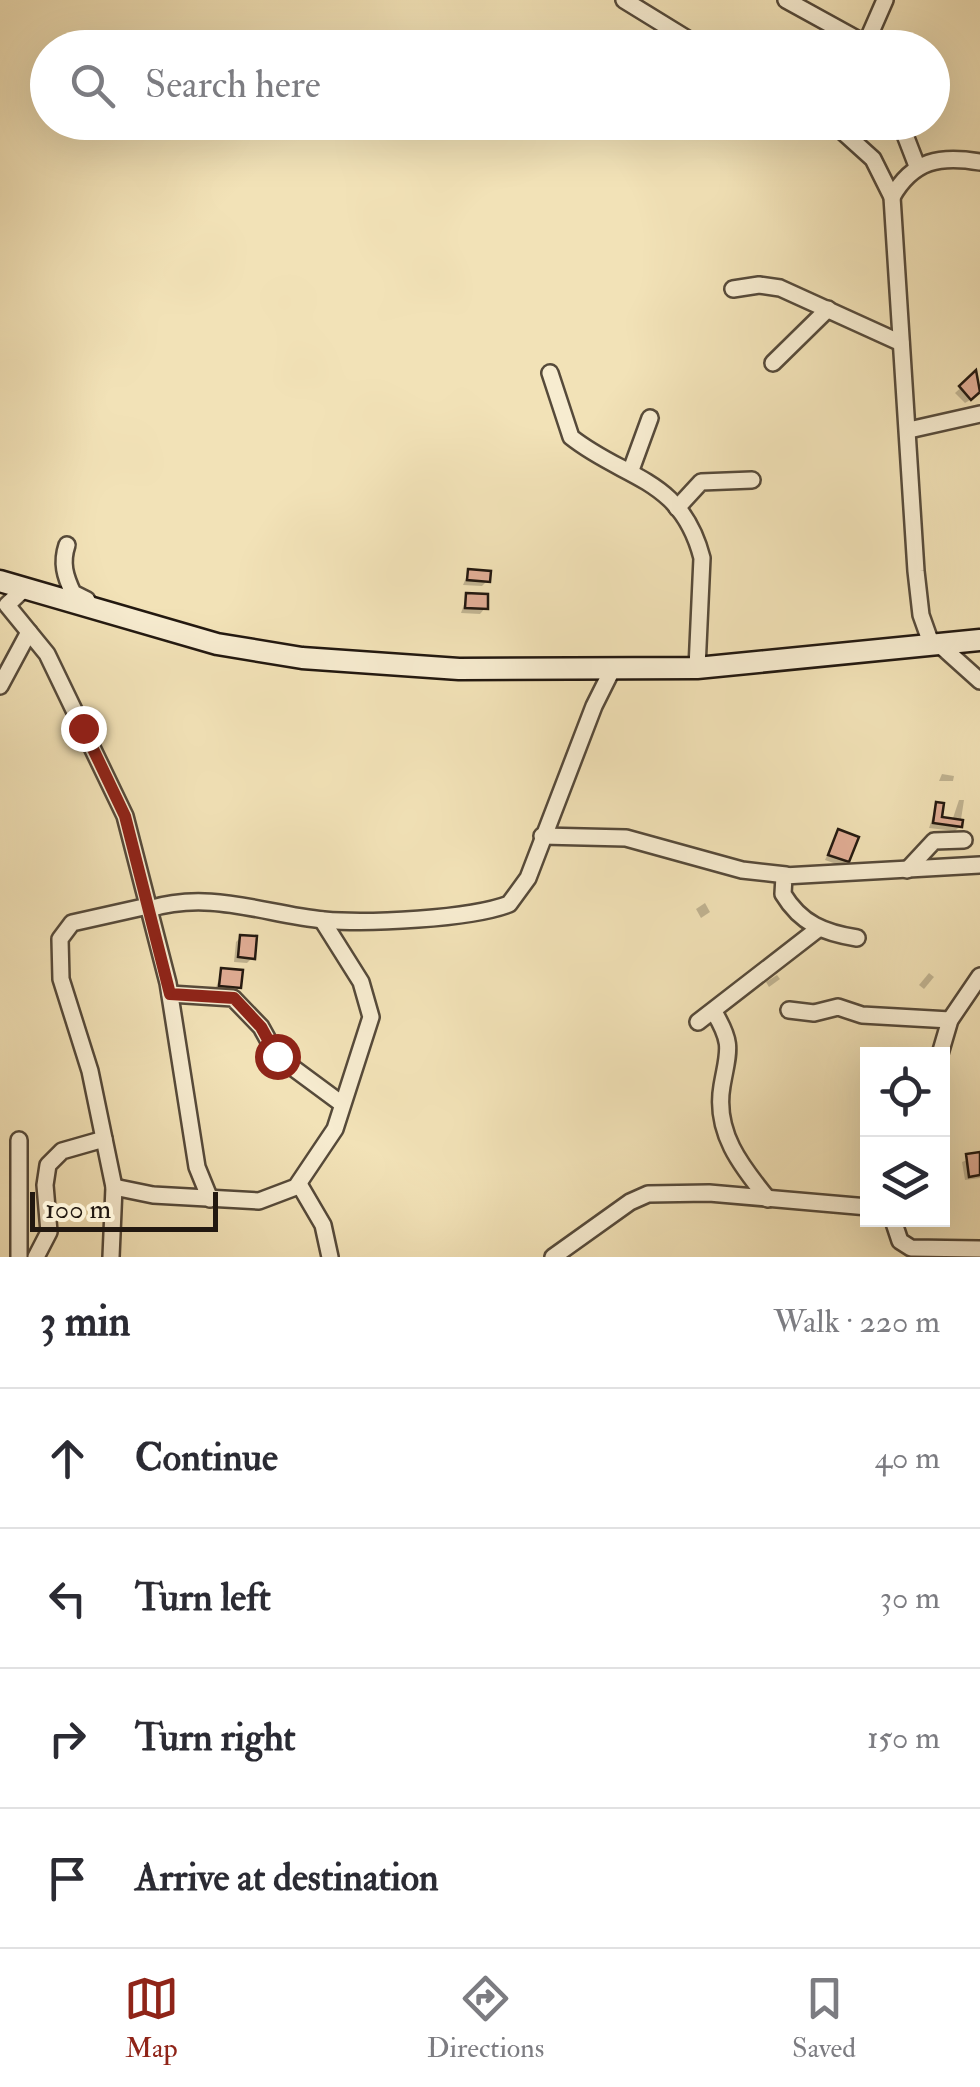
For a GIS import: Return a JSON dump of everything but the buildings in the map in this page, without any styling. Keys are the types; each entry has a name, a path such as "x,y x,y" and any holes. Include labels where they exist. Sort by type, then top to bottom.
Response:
{"street":[{"path":"624,0 673,30"},
{"path":"786,0 838,30"},
{"path":"872,30 884,0"},
{"path":"851,140 872,159 892,197 918,594 936,646 980,681"},
{"path":"907,140 917,166"},
{"path":"892,197 917,166 933,159 980,162"},
{"path":"733,289 770,285 902,342"},
{"path":"774,362 828,310"},
{"path":"550,373 571,436 658,487 677,508 702,558 698,668"},
{"path":"909,430 980,414"},
{"path":"631,470 650,418"},
{"path":"677,508 701,482 752,480"},
{"path":"66,545 64,570 73,593 107,610"},
{"path":"0,581 217,644 302,658 460,669 698,668 980,640"},
{"path":"25,588 7,604 47,654 116,790 170,994 198,1167 210,1199"},
{"path":"0,686 4,668 29,632"},
{"path":"111,1257 114,1187 90,1071 61,979 60,939 72,923 148,907 210,900 322,920 494,910 521,894 612,670"},
{"path":"542,836 626,838 742,870 786,875 980,865"},
{"path":"905,871 934,840 964,840"},
{"path":"786,875 781,880 783,894 799,915 818,928 857,938"},
{"path":"114,1187 259,1201 280,1196 299,1184 335,1128 363,1051 370,1000 322,920"},
{"path":"698,1022 818,928"},
{"path":"942,1047 950,1020 980,976"},
{"path":"170,994 234,998 261,1027 277,1056 342,1104"},
{"path":"789,1010 814,1013 838,1007 862,1014 950,1020"},
{"path":"714,1012 730,1052 721,1092 726,1138 731,1153 768,1199"},
{"path":"36,1257 49,1232 44,1185 48,1164 62,1151 104,1139"},
{"path":"19,1140 19,1257"},
{"path":"299,1184 323,1225 330,1257"},
{"path":"553,1257 630,1202 648,1194 709,1193 860,1206"},
{"path":"0,1230 16,1223"},
{"path":"895,1227 900,1242 910,1248 980,1249"}],"route":[{"path":"83,728 116,790 125,816 170,994 234,998 261,1027 277,1056"}]}
